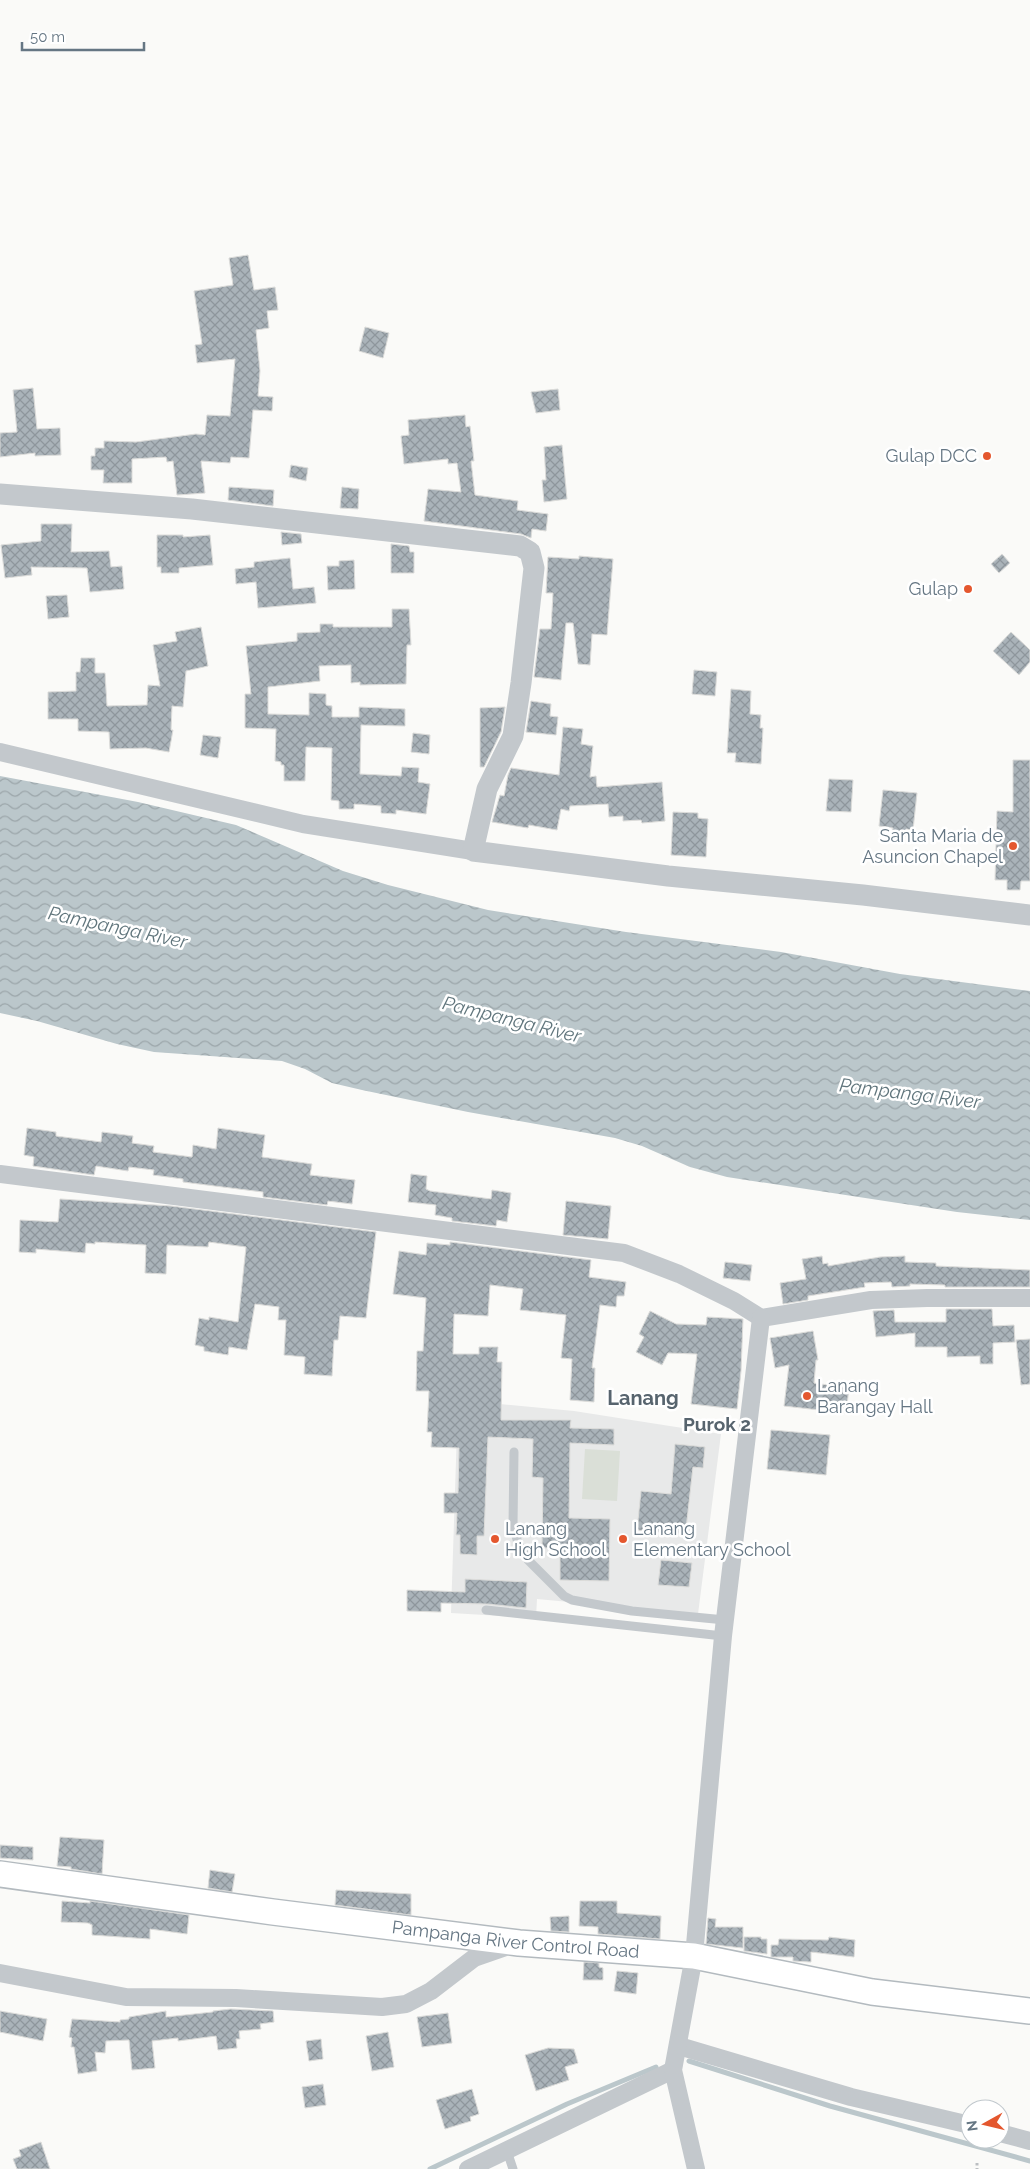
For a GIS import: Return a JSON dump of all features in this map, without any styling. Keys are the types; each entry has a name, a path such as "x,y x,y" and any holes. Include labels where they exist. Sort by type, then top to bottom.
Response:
{"main road":[{"name":"Pampanga River Control Road","path":"0,1874 272,1912 519,1943 694,1956 872,1992 1030,2012"}],"street":[{"path":"0,494 192,508 520,546 530,552 534,568 513,736 487,789 473,851"},
{"path":"0,752 303,824 473,851 668,876 863,894 1030,914"},
{"path":"0,1174 624,1253 680,1274 734,1300 761,1318 871,1300 1030,1298"},
{"path":"696,2169 673,2070 679,2046 694,1956 724,1628 761,1318"},
{"path":"0,1973 126,1997 245,1999 382,2007 406,2004 431,1991 474,1958 519,1943"},
{"path":"679,2046 852,2097 960,2123"},
{"path":"468,2169 673,2070"},
{"path":"1010,2136 1030,2141"}],"lane":[{"path":"514,1452 513,1525 518,1543 528,1560 564,1596 572,1600 724,1628"},
{"path":"486,1610 724,1628"},
{"path":"507,2151 513,2169"}],"path":[{"path":"977,2164 977,2169"}],"shaded area":[{"path":"458,1400 574,1411 721,1434 698,1614 537,1599 536,1618 451,1613"},
{"path":"585,1449 620,1451 617,1501 582,1499"}],"water":[{"name":"Pampanga River","path":"0,776 138,802 236,825 343,871 388,885 488,910 626,932 781,952 900,974 1030,991 1030,1220 957,1212 727,1177 690,1167 642,1146 615,1138 468,1112 362,1090 332,1083 305,1069 282,1061 154,1052 0,1013"}],"building":[{"path":"248,255 254,290 275,287 278,310 267,311 269,328 256,330 260,371 258,396 273,397 272,411 253,410 249,458 231,457 230,463 201,461 205,493 177,495 173,461 167,462 166,457 132,459 132,483 103,483 104,470 91,470 91,456 95,456 95,448 104,448 104,441 136,442 196,434 205,435 207,415 230,416 235,359 197,363 195,345 202,344 194,291 233,285 229,258"},
{"path":"365,327 389,333 383,358 359,351"},
{"path":"33,388 37,429 60,428 61,455 35,456 35,453 0,457 0,433 17,432 13,390"},
{"path":"558,389 560,410 536,413 531,392"},
{"path":"465,415 466,427 470,426 474,461 471,461 475,495 518,501 517,510 548,514 546,531 532,529 531,538 521,534 424,521 428,489 461,492 457,463 448,464 448,459 404,464 401,436 409,435 408,420"},
{"path":"562,445 567,499 544,502 542,480 546,480 544,447"},
{"path":"291,465 308,468 306,481 289,477"},
{"path":"229,487 274,490 273,506 228,500"},
{"path":"342,487 359,489 358,509 340,508"},
{"path":"41,524 72,524 71,552 109,551 111,567 122,566 124,589 90,592 87,568 31,567 32,575 5,578 1,545 41,541"},
{"path":"281,532 301,534 302,543 282,545"},
{"path":"157,535 183,535 183,537 210,535 213,565 179,568 179,573 161,573 161,567 157,567"},
{"path":"391,544 409,546 410,552 414,552 414,573 391,573"},
{"path":"1002,554 1010,563 999,573 991,564"},
{"path":"579,556 613,559 607,635 592,634 590,665 578,664 573,623 566,623 561,680 534,677 540,629 551,629 553,593 546,593 548,557 579,559"},
{"path":"290,558 293,589 314,587 316,603 258,608 256,582 236,584 235,569 254,567 254,562"},
{"path":"354,560 355,589 328,590 327,566 339,566 339,561"},
{"path":"67,595 69,617 48,619 46,596"},
{"path":"392,609 409,609 411,645 407,645 406,684 360,685 360,682 351,683 351,665 319,666 320,681 268,687 268,714 309,715 309,693 326,694 326,705 332,706 332,717 359,717 359,707 405,709 405,726 361,725 360,774 401,776 402,767 419,768 418,782 430,784 426,814 396,810 396,814 381,813 381,806 354,804 354,809 339,809 339,801 331,800 332,748 306,747 305,781 284,781 284,765 281,765 281,762 275,761 276,729 245,728 245,694 251,694 246,646 297,641 297,633 320,632 320,624 333,624 333,627 392,627"},
{"path":"201,627 208,666 186,671 183,707 172,706 171,730 173,730 169,752 146,748 110,749 109,732 78,731 78,719 48,719 48,692 76,691 76,672 80,672 81,658 95,658 95,673 105,673 107,706 147,705 148,685 160,686 153,645 177,641 175,632"},
{"path":"1011,632 1030,650 1030,662 1019,675 993,651"},
{"path":"694,670 717,672 715,696 692,694"},
{"path":"731,689 751,691 750,714 761,715 760,728 763,728 761,764 735,762 736,753 727,753"},
{"path":"531,701 551,704 550,716 558,717 556,735 526,732"},
{"path":"505,707 501,732 484,767 480,767 480,708"},
{"path":"563,727 583,729 581,744 593,746 590,777 596,776 597,787 662,782 665,821 642,823 641,820 623,821 623,816 609,817 608,804 570,806 569,811 561,809 557,830 529,825 528,828 492,822 500,795 504,796 511,768 559,775"},
{"path":"413,733 430,735 429,754 411,752"},
{"path":"203,735 221,737 218,758 200,755"},
{"name":"Santa Maria de Asuncion Chapel","path":"1013,760 1030,760 1030,881 1021,881 1020,890 1007,890 1007,880 995,880 997,811 1013,812"},
{"path":"829,779 853,780 851,812 826,811"},
{"path":"883,790 917,793 913,830 906,829 906,836 892,835 893,828 879,826"},
{"path":"673,812 698,813 698,818 708,819 706,857 671,855"},
{"path":"27,1128 56,1132 56,1136 101,1142 102,1132 133,1136 132,1143 154,1146 153,1152 192,1157 193,1145 216,1149 218,1128 265,1135 262,1157 312,1164 310,1175 355,1180 352,1204 328,1201 327,1205 263,1197 263,1192 183,1182 183,1179 153,1175 154,1170 129,1167 128,1171 96,1166 94,1175 33,1166 34,1157 24,1155"},
{"path":"411,1174 427,1176 426,1189 430,1191 491,1199 492,1190 511,1193 507,1222 497,1220 496,1226 452,1221 452,1218 435,1215 436,1205 408,1202"},
{"path":"60,1199 171,1206 376,1232 366,1318 340,1316 338,1340 334,1340 332,1376 304,1374 305,1357 284,1355 286,1320 278,1320 279,1307 255,1304 247,1350 229,1347 228,1355 204,1351 204,1347 195,1345 199,1318 209,1320 209,1317 238,1322 246,1247 209,1242 208,1247 167,1245 166,1274 145,1273 146,1245 95,1242 95,1244 86,1243 85,1253 36,1249 36,1253 19,1252 20,1220 58,1222"},
{"path":"566,1201 611,1206 608,1239 563,1235"},
{"path":"450,1242 591,1260 589,1277 626,1282 624,1296 617,1296 616,1307 600,1305 592,1368 595,1368 594,1402 570,1400 572,1359 561,1358 566,1315 520,1310 523,1289 490,1285 488,1316 454,1314 453,1354 479,1354 479,1347 498,1347 497,1362 502,1362 501,1420 571,1420 570,1428 614,1429 614,1445 570,1443 569,1518 610,1519 609,1581 560,1580 560,1548 542,1548 543,1478 532,1477 533,1439 488,1437 484,1536 477,1536 477,1555 460,1554 460,1535 456,1535 457,1513 444,1513 444,1493 458,1493 459,1448 431,1447 432,1432 427,1432 429,1391 416,1391 417,1351 423,1351 426,1298 393,1294 399,1251 426,1255 427,1243 450,1245"},
{"path":"822,1256 823,1264 828,1263 828,1266 880,1257 905,1256 905,1262 936,1263 936,1266 1030,1270 1030,1287 945,1287 945,1285 910,1284 910,1286 892,1287 891,1282 864,1283 865,1287 808,1296 808,1300 783,1304 780,1283 806,1279 802,1259"},
{"path":"725,1262 752,1265 750,1281 723,1278"},
{"path":"946,1309 992,1309 993,1326 1014,1325 1015,1342 993,1343 993,1364 980,1364 980,1356 947,1357 947,1347 915,1347 915,1333 876,1337 873,1311 894,1310 895,1322 946,1322"},
{"path":"650,1311 676,1324 706,1325 707,1317 743,1319 737,1409 691,1404 697,1354 668,1353 662,1365 636,1352 644,1337 639,1334"},
{"path":"813,1331 818,1360 816,1360 814,1383 849,1388 846,1413 784,1406 789,1365 775,1368 770,1338"},
{"path":"1030,1339 1030,1384 1021,1385 1016,1340"},
{"path":"771,1430 830,1435 826,1475 767,1469"},
{"path":"675,1444 705,1447 703,1468 693,1467 686,1529 679,1528 679,1534 637,1530 641,1491 671,1494"},
{"path":"661,1560 692,1563 689,1587 658,1585"},
{"path":"465,1579 527,1582 526,1608 487,1604 441,1603 441,1612 407,1611 407,1590 465,1592"},
{"path":"60,1837 104,1840 102,1874 57,1866"},
{"path":"0,1845 33,1847 33,1860 0,1858"},
{"path":"210,1870 235,1874 232,1892 208,1888"},
{"path":"336,1890 411,1894 411,1915 335,1905"},
{"path":"62,1901 90,1903 90,1901 189,1915 187,1934 150,1929 150,1939 92,1935 92,1925 88,1923 61,1922"},
{"path":"580,1901 617,1901 617,1913 661,1916 660,1939 598,1934 598,1927 579,1926"},
{"path":"569,1916 569,1932 551,1931 550,1917"},
{"path":"708,1918 716,1919 715,1927 743,1927 743,1948 706,1944"},
{"path":"744,1937 767,1939 767,1954 744,1951"},
{"path":"829,1937 855,1940 854,1957 811,1952 811,1962 793,1961 793,1957 771,1957 771,1945 778,1945 779,1939 828,1940"},
{"path":"584,1962 599,1963 599,1967 603,1968 603,1980 583,1980"},
{"path":"617,1971 638,1973 636,1994 614,1991"},
{"path":"231,2009 273,2011 274,2022 260,2024 261,2029 239,2031 240,2039 236,2039 237,2048 218,2050 216,2036 178,2041 178,2038 152,2041 155,2068 132,2070 129,2040 106,2041 105,2053 95,2052 97,2071 78,2074 74,2047 71,2047 72,2038 69,2037 72,2019 120,2022 120,2020 129,2019 129,2017 166,2011 166,2017"},
{"path":"0,2011 47,2019 43,2041 0,2032"},
{"path":"448,2013 452,2043 422,2047 417,2017"},
{"path":"388,2032 394,2067 372,2071 366,2036"},
{"path":"321,2039 323,2059 309,2061 306,2041"},
{"path":"548,2048 574,2049 578,2063 565,2067 569,2080 536,2091 525,2055"},
{"path":"323,2084 326,2105 305,2108 302,2087"},
{"path":"472,2089 479,2114 470,2117 471,2121 445,2129 436,2100"},
{"path":"41,2142 50,2169 17,2169 13,2159 21,2156 19,2150"}],"waterway":[{"path":"689,2061 830,2106 1030,2161"},
{"path":"430,2169 567,2104 656,2067"}],"place":[{"name":"Gulap DCC","path":"987,456"},
{"name":"Gulap","path":"968,589"},
{"name":"Santa Maria de Asuncion Chapel","path":"1013,846"},
{"name":"Lanang Barangay Hall","path":"807,1396"},
{"name":"Lanang High School","path":"495,1539"},
{"name":"Lanang Elementary School","path":"623,1539"}],"district":[{"name":"Lanang","path":"643,1398"},
{"name":"Purok 2","path":"717,1424"}]}
